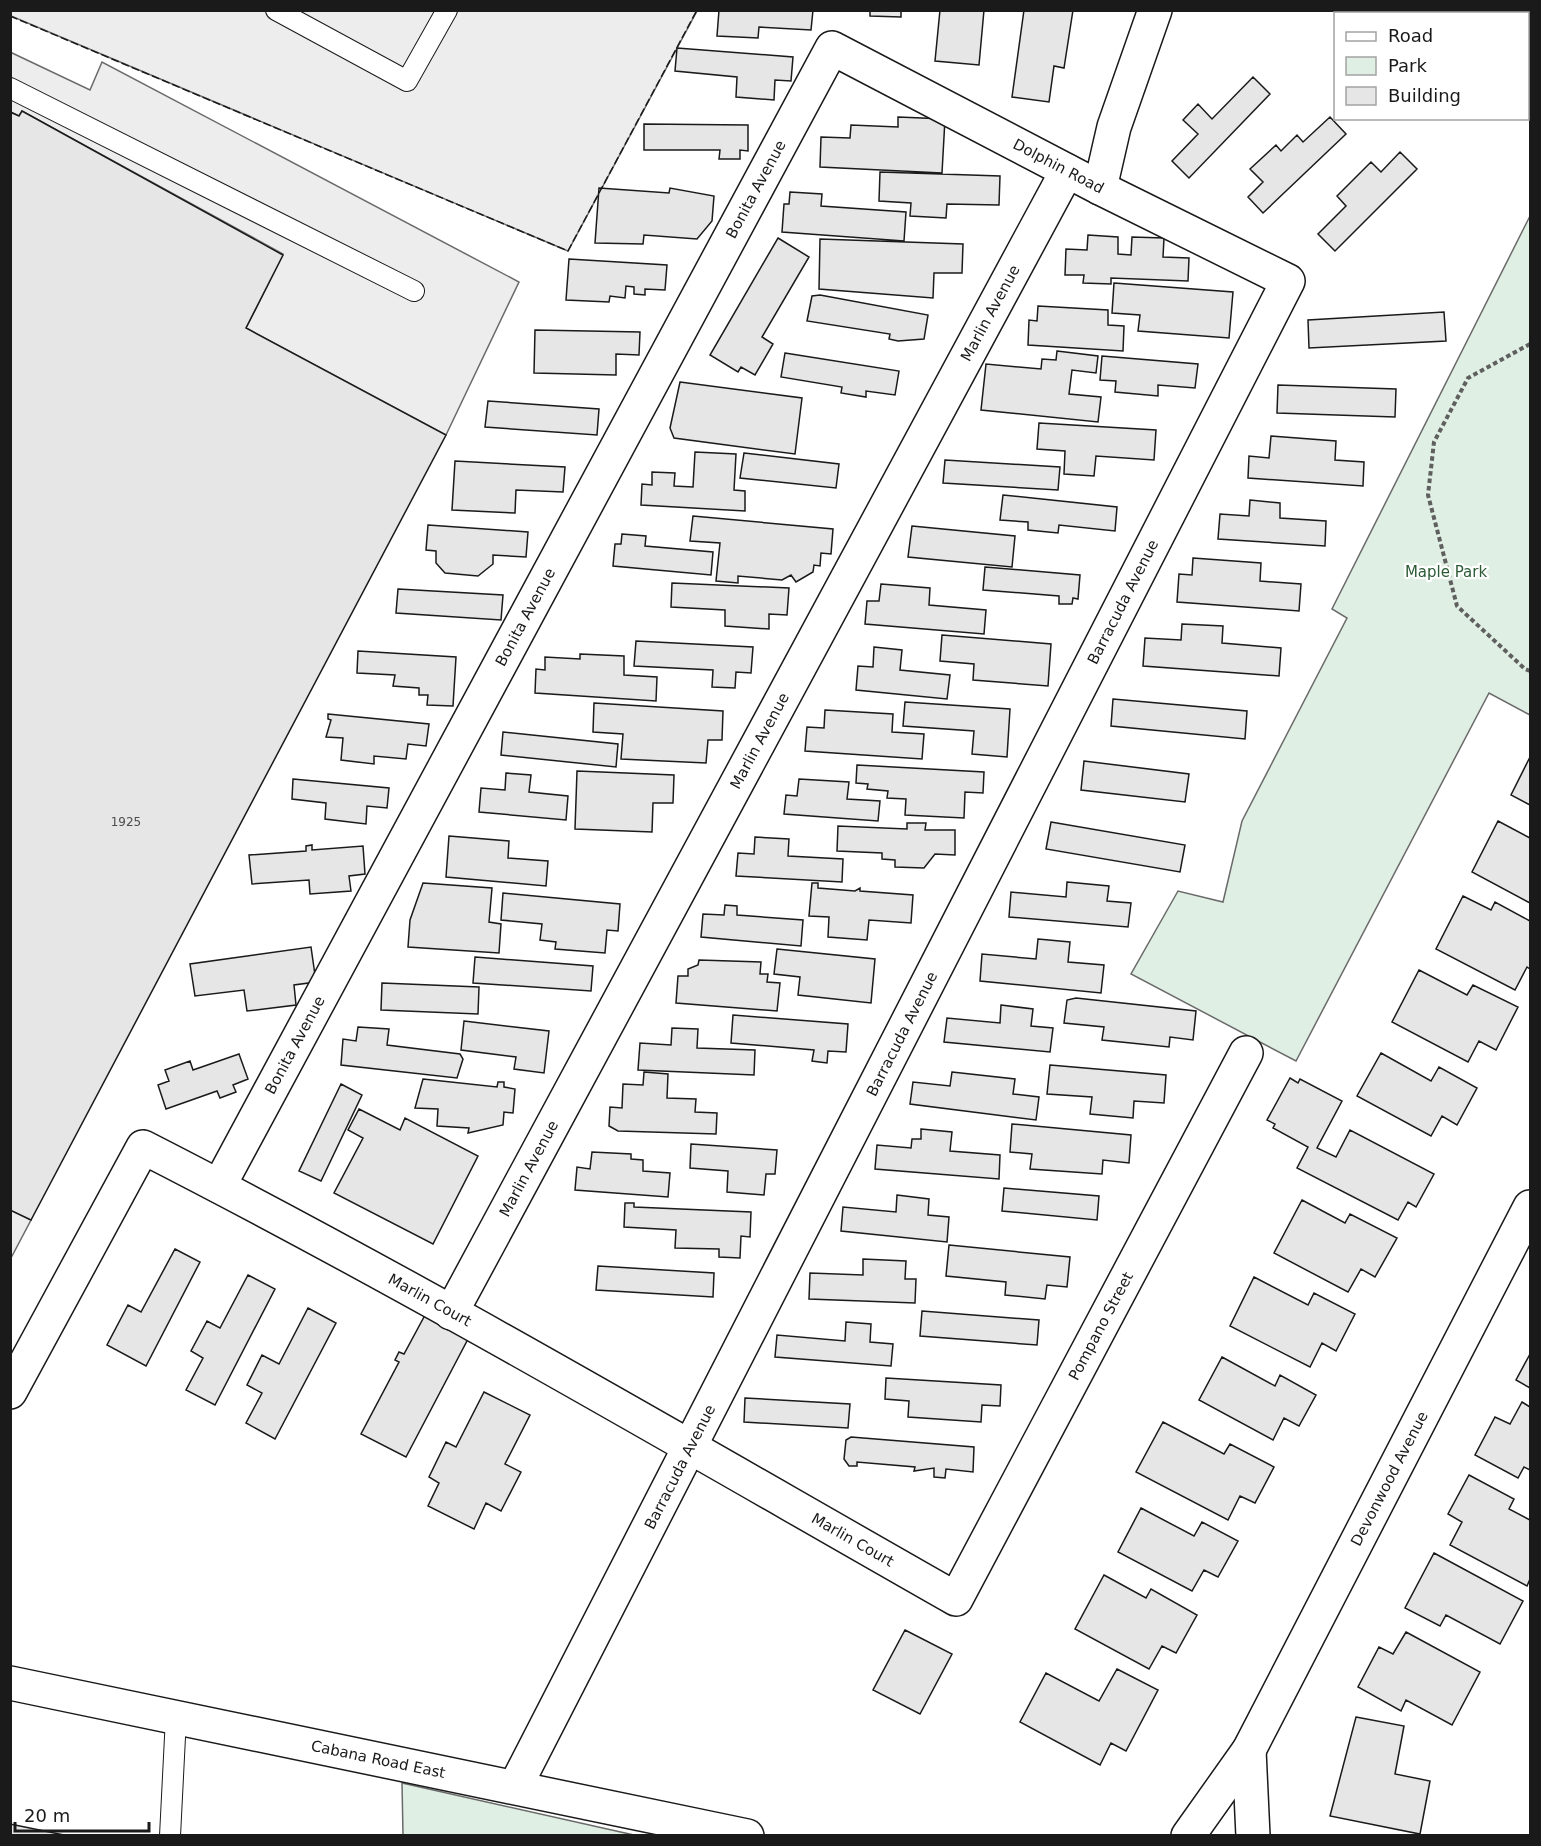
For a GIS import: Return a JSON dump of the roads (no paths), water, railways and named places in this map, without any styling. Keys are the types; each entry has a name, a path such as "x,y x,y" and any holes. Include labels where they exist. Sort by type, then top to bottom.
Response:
{"street":[{"path":"1100,188 1114,127 1155,10"},
{"name":"Dolphin Road","path":"831,48 1100,188 1288,281"},
{"name":"Bonita Avenue","path":"219,1186 831,48"},
{"name":"Marlin Avenue","path":"451,1313 1068,171"},
{"name":"Barracuda Avenue","path":"515,1787 1288,281"},
{"name":"Pompano Street","path":"956,1599 1246,1053"},
{"name":"Marlin Court","path":"10,1392 143,1147 451,1313 956,1599"},
{"name":"Devonwood Avenue","path":"1188,1836 1249,1750 1530,1207"},
{"name":"Cabana Road East","path":"10,1683 747,1836"},
{"path":"1249,1750 1253,1836"}],"lane":[{"path":"276,10 407,81 447,10"},
{"path":"10,88 414,291"},
{"path":"170,1836 177,1717"}],"park label":[{"name":"Maple Park","path":"1446,572"}]}
